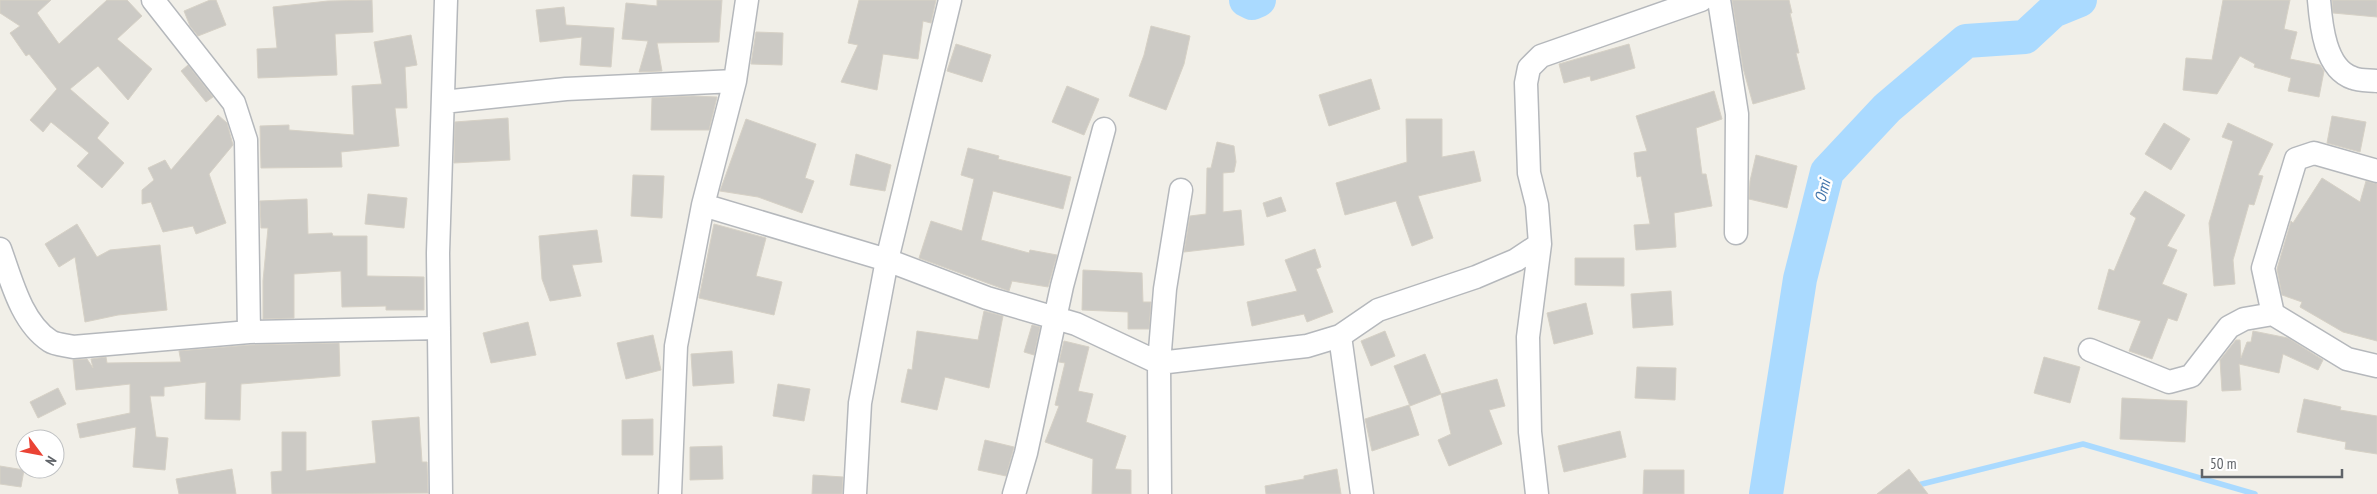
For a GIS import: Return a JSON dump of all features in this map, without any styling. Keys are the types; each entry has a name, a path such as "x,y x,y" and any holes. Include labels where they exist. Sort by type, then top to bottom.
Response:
{"street":[{"path":"153,0 234,103 246,140 249,332"},
{"path":"441,494 438,253 446,0"},
{"path":"670,494 676,346 703,205 735,81 748,0"},
{"path":"855,494 860,403 887,260 950,0"},
{"path":"1537,494 1530,432 1528,337 1540,244 1537,205 1529,173 1526,83 1529,68 1541,56 1702,0"},
{"path":"1719,0 1737,114 1736,233"},
{"path":"2319,0 2321,24 2334,65 2353,78 2377,81"},
{"path":"443,102 566,89 735,81"},
{"path":"1014,494 1026,453 1054,318 1104,129"},
{"path":"2273,314 2263,268 2296,159 2314,153 2377,171"},
{"path":"1160,494 1159,363 1165,289 1181,190"},
{"path":"703,205 887,260 988,298 1076,324 1159,363 1307,346 1340,336 1378,310 1476,277 1516,260 1540,244"},
{"path":"0,249 20,301 36,328 51,342 73,347 249,332 439,328"},
{"path":"2090,350 2169,382 2191,376 2229,326 2244,319 2273,314 2347,359 2377,366"},
{"path":"1340,336 1362,494"}],"building":[{"path":"0,0 51,0 37,13 59,44 107,0 127,0 142,16 117,39 152,69 128,100 98,66 70,89 109,123 97,138 124,163 102,188 77,166 89,153 51,122 43,132 30,120 57,89 29,54 26,56 10,33 20,26 0,13"},
{"path":"210,0 216,0 226,25 198,36 190,26 184,11"},
{"path":"372,0 373,32 335,34 337,75 258,78 257,49 277,48 273,7 328,1"},
{"path":"657,0 722,0 719,42 657,43 662,71 639,72 648,41 622,39 626,3 657,6"},
{"path":"859,0 936,0 931,23 923,21 918,59 883,54 877,90 841,82 858,45 848,43"},
{"path":"1732,0 1789,0 1799,53 1796,53 1805,89 1753,104 1743,68"},
{"path":"2223,0 2290,0 2284,29 2297,32 2290,59 2320,65 2324,71 2319,97 2288,91 2291,78 2254,67 2255,64 2240,56 2217,94 2183,90 2186,58 2212,60"},
{"path":"2332,0 2377,0 2377,17 2333,13"},
{"path":"564,7 566,25 614,28 611,67 580,65 582,37 540,42 536,10"},
{"path":"1151,26 1190,36 1184,64 1166,110 1129,96 1144,55"},
{"path":"756,32 783,33 782,65 751,64"},
{"path":"411,35 417,65 405,67 407,108 395,108 399,146 341,152 342,167 261,168 260,126 289,125 289,130 354,135 352,86 382,84 374,42"},
{"path":"956,44 991,55 982,82 947,71"},
{"path":"1629,44 1635,68 1591,81 1590,76 1564,83 1559,64"},
{"path":"188,65 213,97 206,102 181,71"},
{"path":"1371,79 1380,109 1329,126 1319,95"},
{"path":"1067,86 1099,99 1084,135 1052,122"},
{"path":"1714,91 1722,119 1696,128 1702,174 1706,174 1712,206 1674,213 1676,247 1636,250 1634,225 1650,224 1641,176 1637,177 1634,153 1647,151 1636,116"},
{"path":"717,97 709,130 651,130 652,98"},
{"path":"218,115 227,123 233,145 209,174 226,223 196,234 193,226 163,232 151,202 142,204 142,190 154,180 148,168 165,160 171,170"},
{"path":"2332,116 2366,122 2360,152 2327,143"},
{"path":"508,118 510,160 454,163 455,122"},
{"path":"746,119 816,144 805,178 814,181 802,213 758,197 720,191"},
{"path":"1406,119 1442,119 1442,157 1474,151 1481,181 1418,196 1433,238 1412,246 1396,201 1345,215 1336,183 1407,162"},
{"path":"2164,123 2190,139 2171,170 2145,154"},
{"path":"2228,123 2273,144 2258,175 2263,176 2254,205 2249,204 2233,260 2235,284 2214,286 2209,223 2233,141 2222,137"},
{"path":"1217,142 1234,146 1236,162 1234,172 1223,173 1223,212 1241,210 1244,245 1184,252 1190,216 1206,214 1207,168 1211,168"},
{"path":"968,148 999,156 998,159 1071,177 1063,209 993,191 981,240 1029,253 1030,250 1057,255 1048,287 1012,281 1009,291 919,258 931,221 962,231 974,179 961,175"},
{"path":"856,154 891,165 885,191 850,185"},
{"path":"1756,155 1797,166 1787,208 1749,199 1750,181"},
{"path":"633,175 664,176 662,218 631,216"},
{"path":"2322,178 2360,202 2366,181 2377,184 2377,341 2343,332 2300,307 2302,302 2282,295 2277,269 2291,221 2293,223"},
{"path":"2145,191 2185,215 2167,246 2177,250 2162,284 2187,294 2177,321 2168,318 2152,359 2129,351 2141,321 2098,309 2109,269 2114,271 2136,218 2130,214"},
{"path":"368,194 407,198 404,228 365,224"},
{"path":"1281,197 1286,211 1267,217 1263,203"},
{"path":"307,199 308,234 332,233 333,236 367,236 367,276 424,277 424,310 386,310 386,306 342,307 341,271 294,274 294,318 263,319 263,281 268,228 261,228 260,201"},
{"path":"77,224 97,257 110,250 160,245 167,310 118,315 85,322 75,257 59,267 45,244"},
{"path":"714,224 766,238 756,276 782,282 774,315 699,298"},
{"path":"597,230 602,262 572,265 581,296 550,301 542,279 539,236"},
{"path":"1315,249 1321,267 1316,269 1333,312 1307,322 1304,314 1252,326 1247,302 1297,291 1285,260"},
{"path":"1575,258 1624,258 1624,286 1575,285"},
{"path":"1083,270 1142,273 1143,302 1151,302 1149,329 1128,329 1128,312 1082,310"},
{"path":"1671,291 1673,325 1633,328 1631,294"},
{"path":"1586,303 1593,334 1554,344 1547,313"},
{"path":"984,311 1003,316 989,388 945,377 937,410 901,402 908,369 912,370 917,331 978,340"},
{"path":"528,322 536,355 491,363 483,333"},
{"path":"1032,325 1040,327 1034,355 1024,352"},
{"path":"1385,331 1395,356 1371,366 1361,341"},
{"path":"2253,331 2288,338 2323,360 2318,370 2283,354 2279,373 2239,364 2241,390 2222,391 2220,360 2236,340 2240,340 2241,358 2247,342 2251,342"},
{"path":"653,335 661,370 626,379 617,343"},
{"path":"1064,341 1089,347 1078,391 1093,394 1086,422 1126,436 1115,469 1131,470 1131,494 1092,494 1093,459 1045,442 1059,406 1055,405 1065,363 1059,362"},
{"path":"339,343 340,376 241,384 240,420 205,419 206,382 164,387 164,396 150,396 156,437 168,438 165,470 133,467 136,427 80,438 77,424 130,413 130,384 76,390 73,360 87,359 93,368 91,359 106,357 107,363 181,362 179,351 250,345"},
{"path":"732,351 734,383 693,386 691,354"},
{"path":"1425,354 1441,394 1410,406 1394,366"},
{"path":"2044,357 2080,367 2070,403 2034,393"},
{"path":"1637,367 1676,368 1675,400 1635,398"},
{"path":"1497,379 1505,406 1489,410 1502,444 1449,466 1438,440 1451,434 1441,394"},
{"path":"778,384 810,389 804,421 773,416"},
{"path":"58,388 66,404 38,418 30,402"},
{"path":"2122,398 2187,401 2185,442 2120,439"},
{"path":"2304,399 2341,407 2340,410 2377,416 2377,454 2345,449 2346,442 2297,432"},
{"path":"1409,405 1419,435 1372,451 1365,419"},
{"path":"419,417 422,462 427,462 428,493 272,494 271,472 282,471 282,432 306,432 306,471 376,463 372,421"},
{"path":"653,419 653,455 622,455 622,420"},
{"path":"1620,431 1626,457 1564,472 1558,446"},
{"path":"985,440 1014,447 1006,476 978,470"},
{"path":"722,446 723,479 690,480 690,447"},
{"path":"0,466 15,468 15,479 22,479 21,487 0,484"},
{"path":"232,469 236,494 179,494 176,479"},
{"path":"1337,469 1341,494 1266,494 1265,486 1304,479 1304,476"},
{"path":"1909,469 1928,494 1877,494"},
{"path":"1644,470 1684,470 1684,494 1643,494"},
{"path":"813,475 843,477 842,494 812,494"}],"waterway":[{"name":"Omi","path":"1246,0 1252,3 1259,0"},
{"name":"Omi","path":"1766,494 1800,279 1827,172 1887,108 1966,41 2025,37 2053,11 2080,0"},
{"path":"1914,486 2083,444 2255,494"}]}
